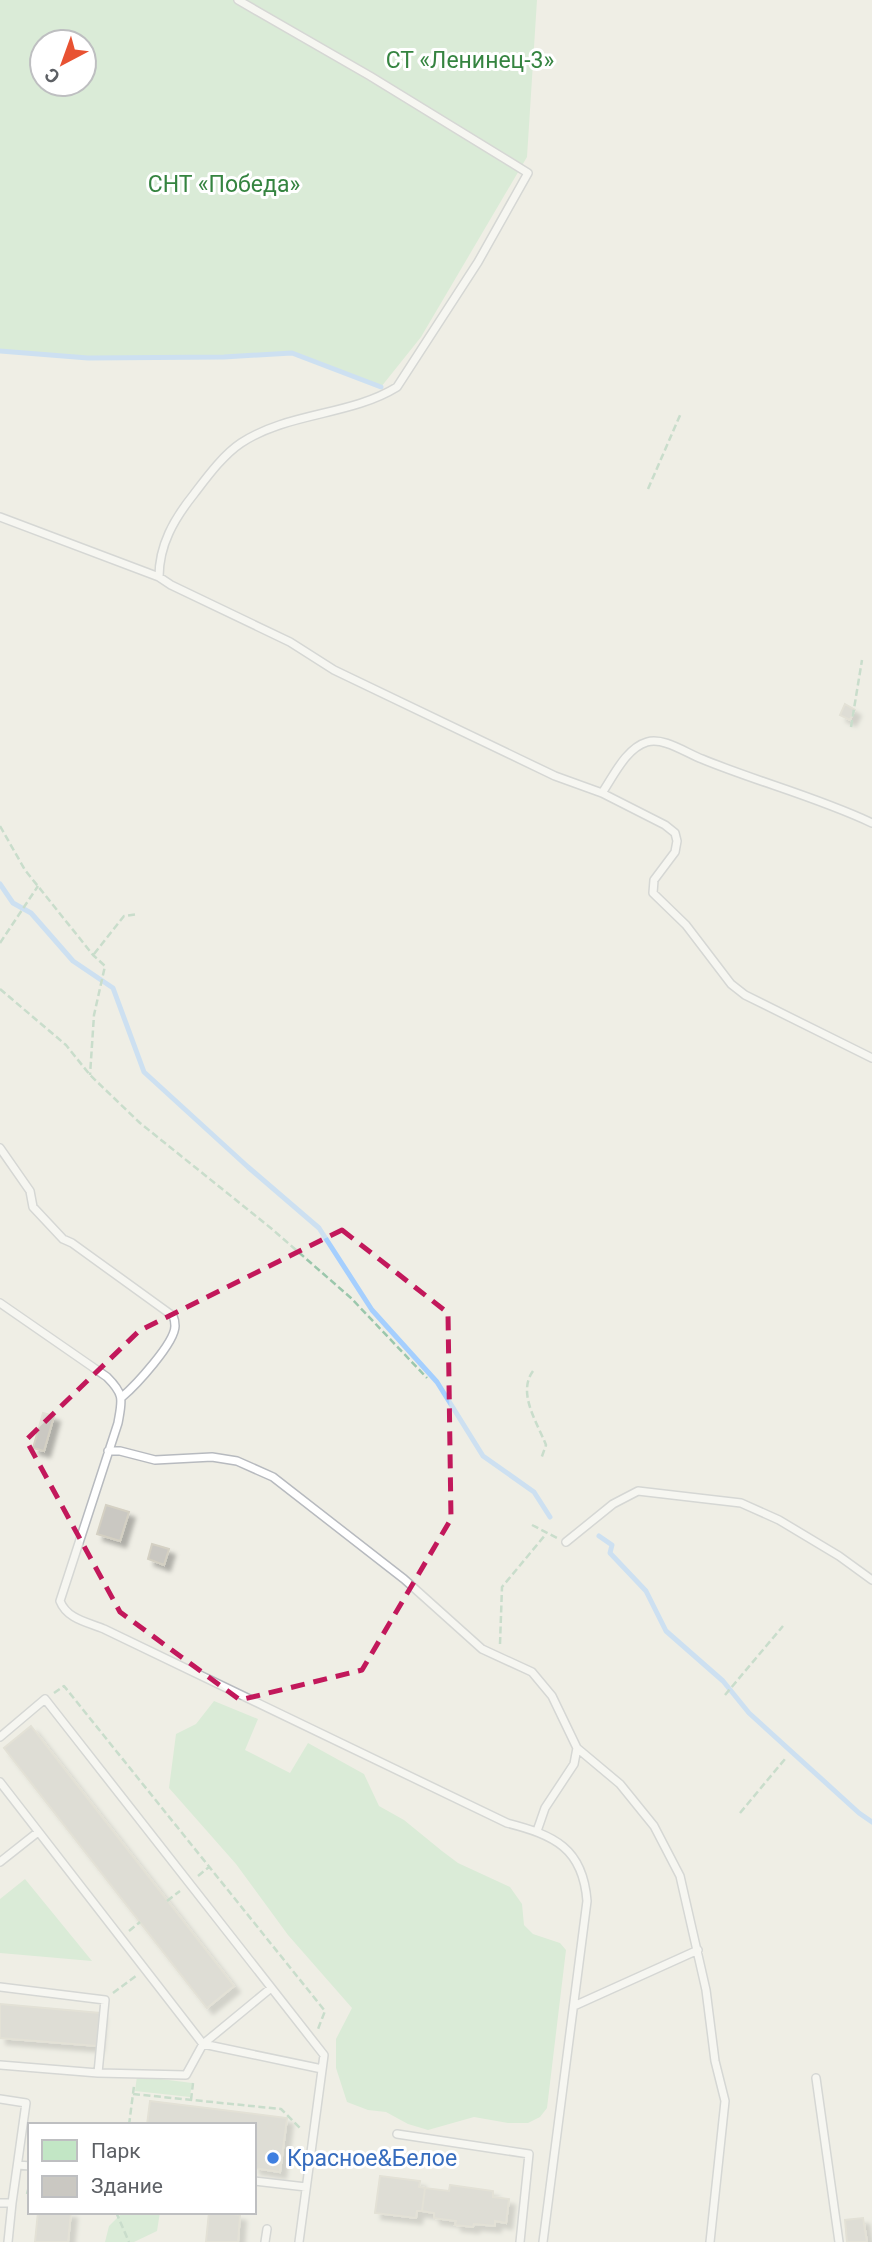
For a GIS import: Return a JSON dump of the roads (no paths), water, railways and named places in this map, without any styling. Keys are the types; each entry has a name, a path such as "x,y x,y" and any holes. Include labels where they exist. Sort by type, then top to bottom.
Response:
{"lane":[{"path":"159,577 161,551 176,516 209,475 239,444 270,428 377,399 397,387 478,262 528,173 373,77 238,0"},
{"path":"0,517 159,577 290,642 334,670 555,776 602,793 665,825 675,833 677,841 675,852 654,880 653,894 686,925 731,984 746,995 872,1058"},
{"path":"602,793 639,745 649,741 662,742 872,823"},
{"path":"0,1148 30,1191 33,1207 63,1239 173,1316 176,1325 174,1333 149,1370 122,1397"},
{"path":"0,1303 107,1377 118,1388 122,1397 118,1423 60,1601 71,1616 116,1635 506,1823 537,1831 579,1863 586,1880 587,1901 543,2242"},
{"path":"108,1451 120,1451 155,1460 212,1457 237,1461 273,1477 404,1579 482,1649 532,1672 552,1696 577,1748 620,1784 654,1826 680,1876 698,1950 715,2061 725,2101 710,2242"},
{"path":"566,1542 613,1504 638,1491 741,1503 779,1520 839,1556 872,1580"},
{"path":"0,1737 45,1699 324,2055 299,2242"},
{"path":"537,1831 545,1808 574,1764 577,1748"},
{"path":"0,1782 203,2044 322,2069"},
{"path":"0,1862 38,1832"},
{"path":"574,2006 698,1950"},
{"path":"0,1987 105,2000 98,2073"},
{"path":"0,2065 98,2073 186,2075 203,2044 271,1988"},
{"path":"816,2078 839,2242"},
{"path":"0,2099 26,2103 8,2242"},
{"path":"397,2134 529,2154 520,2242"},
{"path":"18,2165 28,2166"},
{"path":"256,2181 306,2187"},
{"path":"0,2203 12,2203"},
{"path":"265,2242 267,2229"}],"waterway":[{"path":"0,351 88,358 224,357 292,353 381,387"},
{"path":"0,884 13,903 31,913 73,961 113,988 144,1072 319,1228 372,1310 437,1382 483,1456 534,1492 550,1517"},
{"path":"599,1536 612,1545 610,1553 646,1591 666,1631 723,1681 749,1713 872,1822"}],"place":[{"name":"Красное&Белое","path":"273,2158"}],"park label":[{"name":"СТ «Ленинец-3»","path":"470,60"},
{"name":"СНТ «Победа»","path":"224,184"}]}
